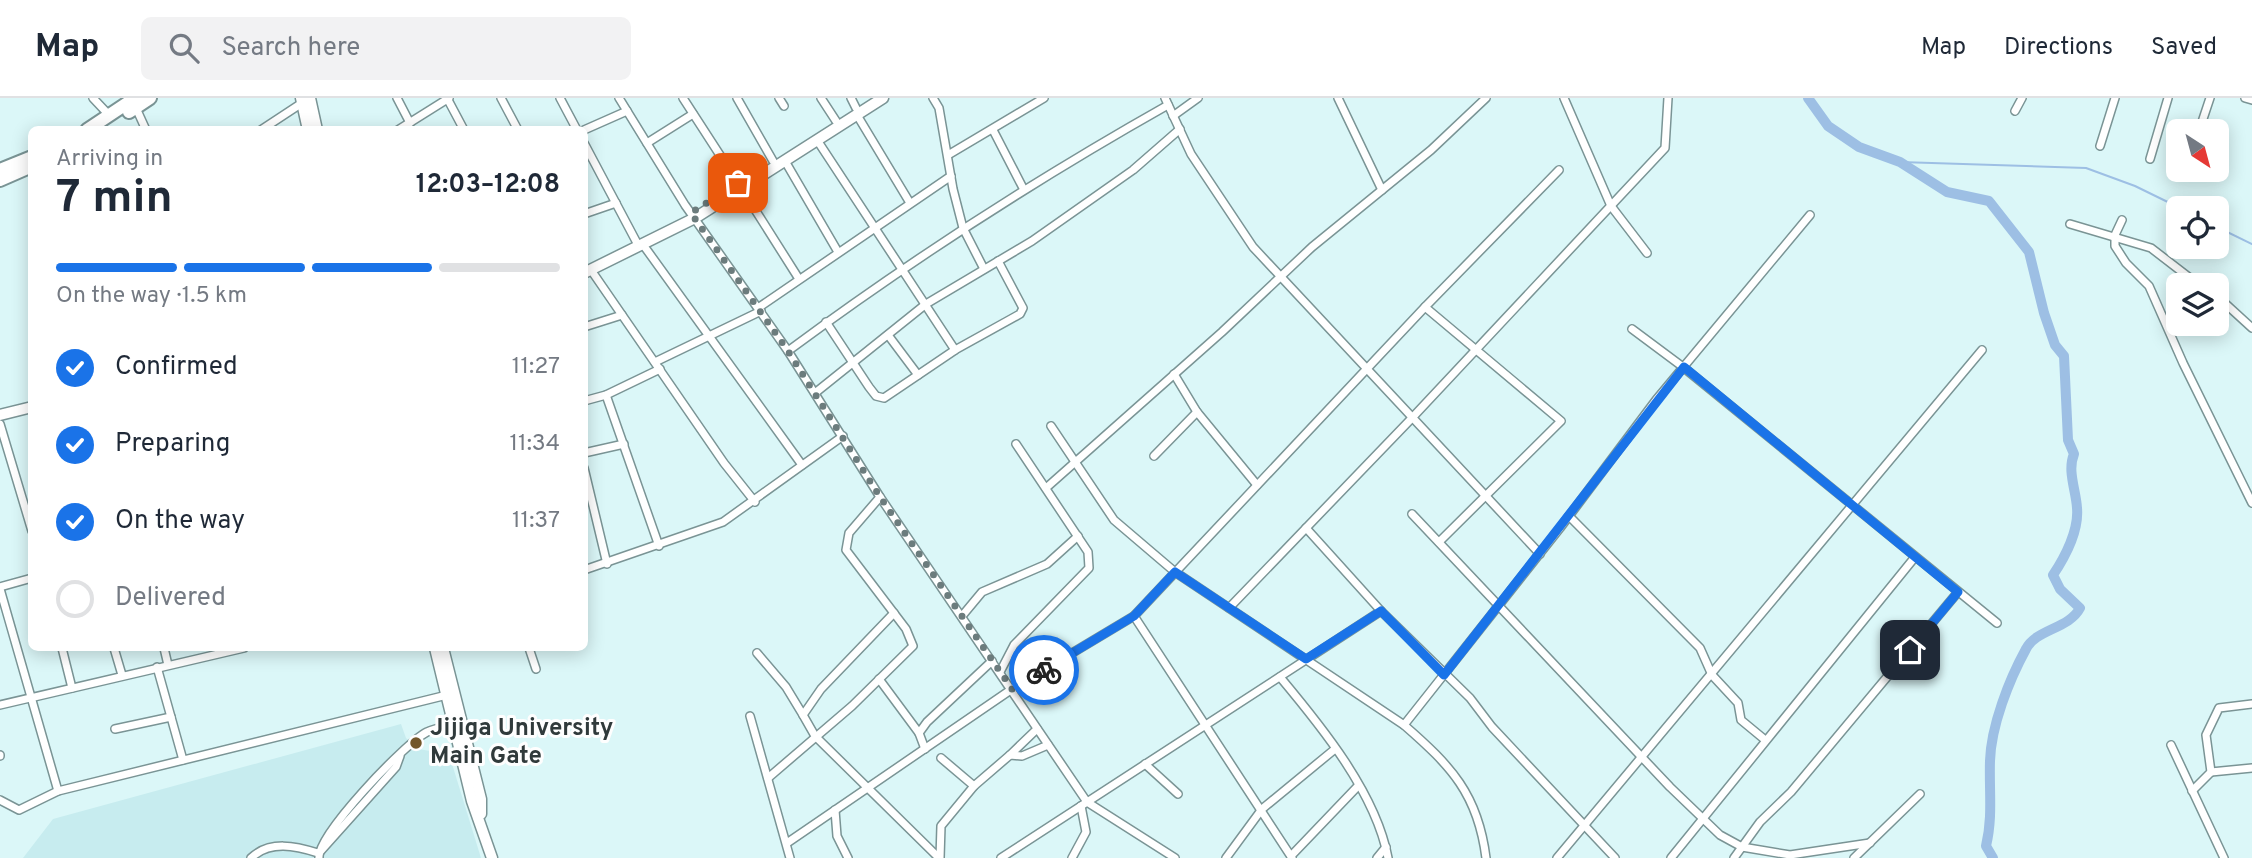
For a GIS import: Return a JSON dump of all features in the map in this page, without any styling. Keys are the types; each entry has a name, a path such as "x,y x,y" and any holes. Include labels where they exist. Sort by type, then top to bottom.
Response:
{"highway":[{"path":"94,126 150,98"},
{"path":"108,126 136,103"},
{"path":"0,170 28,160"},
{"path":"0,180 28,168"}],"main road":[{"path":"740,186 773,161 871,98"},
{"path":"588,270 693,216 817,140 855,107 883,98"},
{"path":"304,100 307,126"},
{"path":"304,100 315,126"},
{"path":"0,415 28,408"},
{"path":"436,651 447,695 458,723"},
{"path":"444,651 480,818 492,858"}],"street":[{"path":"93,98 110,116"},
{"path":"397,98 416,126"},
{"path":"405,126 448,98 462,126"},
{"path":"501,98 516,126"},
{"path":"560,98 576,126"},
{"path":"619,98 693,216 760,309 880,497 1012,689 1084,804 1086,832 1072,858"},
{"path":"683,98 799,279"},
{"path":"737,98 773,161"},
{"path":"779,98 784,106"},
{"path":"821,98 836,121"},
{"path":"933,98 939,108 963,228 984,270"},
{"path":"948,155 1044,98"},
{"path":"1173,116 1198,98"},
{"path":"1338,98 1381,186"},
{"path":"1046,488 1381,186 1486,98"},
{"path":"1564,98 1611,205 1647,253"},
{"path":"1229,608 1665,148 1668,98"},
{"path":"2015,111 2022,98"},
{"path":"2100,146 2115,98"},
{"path":"2150,159 2168,98"},
{"path":"2203,119 2210,98"},
{"path":"2245,98 2252,100"},
{"path":"267,126 304,100"},
{"path":"788,351 901,267 1023,188 1166,102 1212,188 1253,247 1366,371 1540,554"},
{"path":"136,103 145,126"},
{"path":"855,107 910,203"},
{"path":"588,129 627,111"},
{"path":"647,143 693,114"},
{"path":"993,130 1023,188"},
{"path":"815,393 926,304 998,261 1133,170 1180,130"},
{"path":"817,140 955,350"},
{"path":"588,150 640,244 741,377 802,465"},
{"path":"785,161 838,252"},
{"path":"787,843 1012,689 1134,616 1425,307 1559,170"},
{"path":"588,400 606,395 760,309 873,227 951,176"},
{"path":"588,213 616,203"},
{"path":"1404,725 1684,367 1810,215"},
{"path":"2122,220 2115,246 2126,264 2150,286 2183,363 2252,503"},
{"path":"2070,224 2151,248 2184,273"},
{"path":"826,323 876,396 884,398 955,350 1022,311 998,261"},
{"path":"588,271 622,315 724,463 755,502"},
{"path":"1425,307 1561,421 1439,542"},
{"path":"2229,307 2252,328"},
{"path":"588,326 622,315"},
{"path":"1632,329 1684,367 1997,623"},
{"path":"888,335 918,375"},
{"path":"1558,858 1585,829 1982,350"},
{"path":"1174,374 1198,412 1257,485"},
{"path":"606,395 659,546"},
{"path":"1154,456 1198,412"},
{"path":"0,424 28,518"},
{"path":"1051,426 1114,520 1175,572 1404,725 1455,772 1471,801 1482,830 1486,858"},
{"path":"588,569 723,522 755,502 843,436"},
{"path":"588,452 624,444"},
{"path":"1000,671 1014,645 1088,568 1088,552 1016,444"},
{"path":"588,485 607,564"},
{"path":"768,778 913,646 912,639 894,613 846,550 849,533 880,497"},
{"path":"1412,514 1701,820 1742,847 1790,855 1870,843"},
{"path":"1569,516 1700,648 1712,676 1738,703 1741,720 1764,739"},
{"path":"1306,528 1381,611 1470,698 1585,829 1615,858"},
{"path":"962,616 982,592 1005,579 1047,564 1078,536"},
{"path":"1671,858 1764,739 1915,557"},
{"path":"28,579 0,588 29,699 58,791"},
{"path":"1734,858 1760,822 1791,792 1958,592"},
{"path":"1001,858 1381,611"},
{"path":"803,715 821,689 894,613"},
{"path":"1134,616 1292,857 1358,786"},
{"path":"63,651 72,688"},
{"path":"115,651 122,675"},
{"path":"165,651 168,665"},
{"path":"0,705 168,665 214,651"},
{"path":"530,651 536,669"},
{"path":"757,653 786,687 815,736 939,858"},
{"path":"919,733 939,710 992,661"},
{"path":"157,667 183,760"},
{"path":"1280,677 1323,729 1358,786 1384,836 1388,858"},
{"path":"878,680 919,733 925,749"},
{"path":"0,800 19,810 58,791 447,695"},
{"path":"2211,772 2206,735 2214,715 2219,709 2252,704"},
{"path":"115,729 171,716"},
{"path":"750,716 790,858"},
{"path":"251,858 279,846 299,847 318,856 324,838 390,761 400,756 427,732 458,723"},
{"path":"939,858 941,826 974,786 1037,729"},
{"path":"1010,755 1022,756 1048,745"},
{"path":"2171,745 2224,858"},
{"path":"1226,858 1262,809 1335,749"},
{"path":"941,758 974,786"},
{"path":"1145,764 1178,794"},
{"path":"2192,791 2211,772 2252,768"},
{"path":"1854,858 1920,794"},
{"path":"1084,804 1175,858"},
{"path":"835,810 838,836 848,858"},
{"path":"1377,858 1386,847"}],"shaded area":[{"path":"401,724 406,738 418,749 449,754 481,858 23,858 53,819"}],"waterway":[{"path":"1808,98 1828,126 1859,147 1900,162 1947,192 1989,201 2029,252 2044,313 2055,345 2064,356 2068,440 2074,454 2072,474 2077,516 2070,543 2053,575 2060,589 2080,608 2068,620 2031,642 2002,703 1990,761 1990,814 1986,846 1993,858"},
{"path":"1900,162 2086,168 2135,186 2166,201"},
{"path":"2229,233 2252,244"}],"way so far":[{"path":"738,183 691,213 788,351 880,497 1012,689 1044,670"}],"place":[{"name":"Jijiga University Main Gate","path":"416,743"}],"route":[{"path":"1044,670 1134,616 1175,572 1306,659 1381,611 1444,675 1684,367 1958,592 1910,650"}]}
